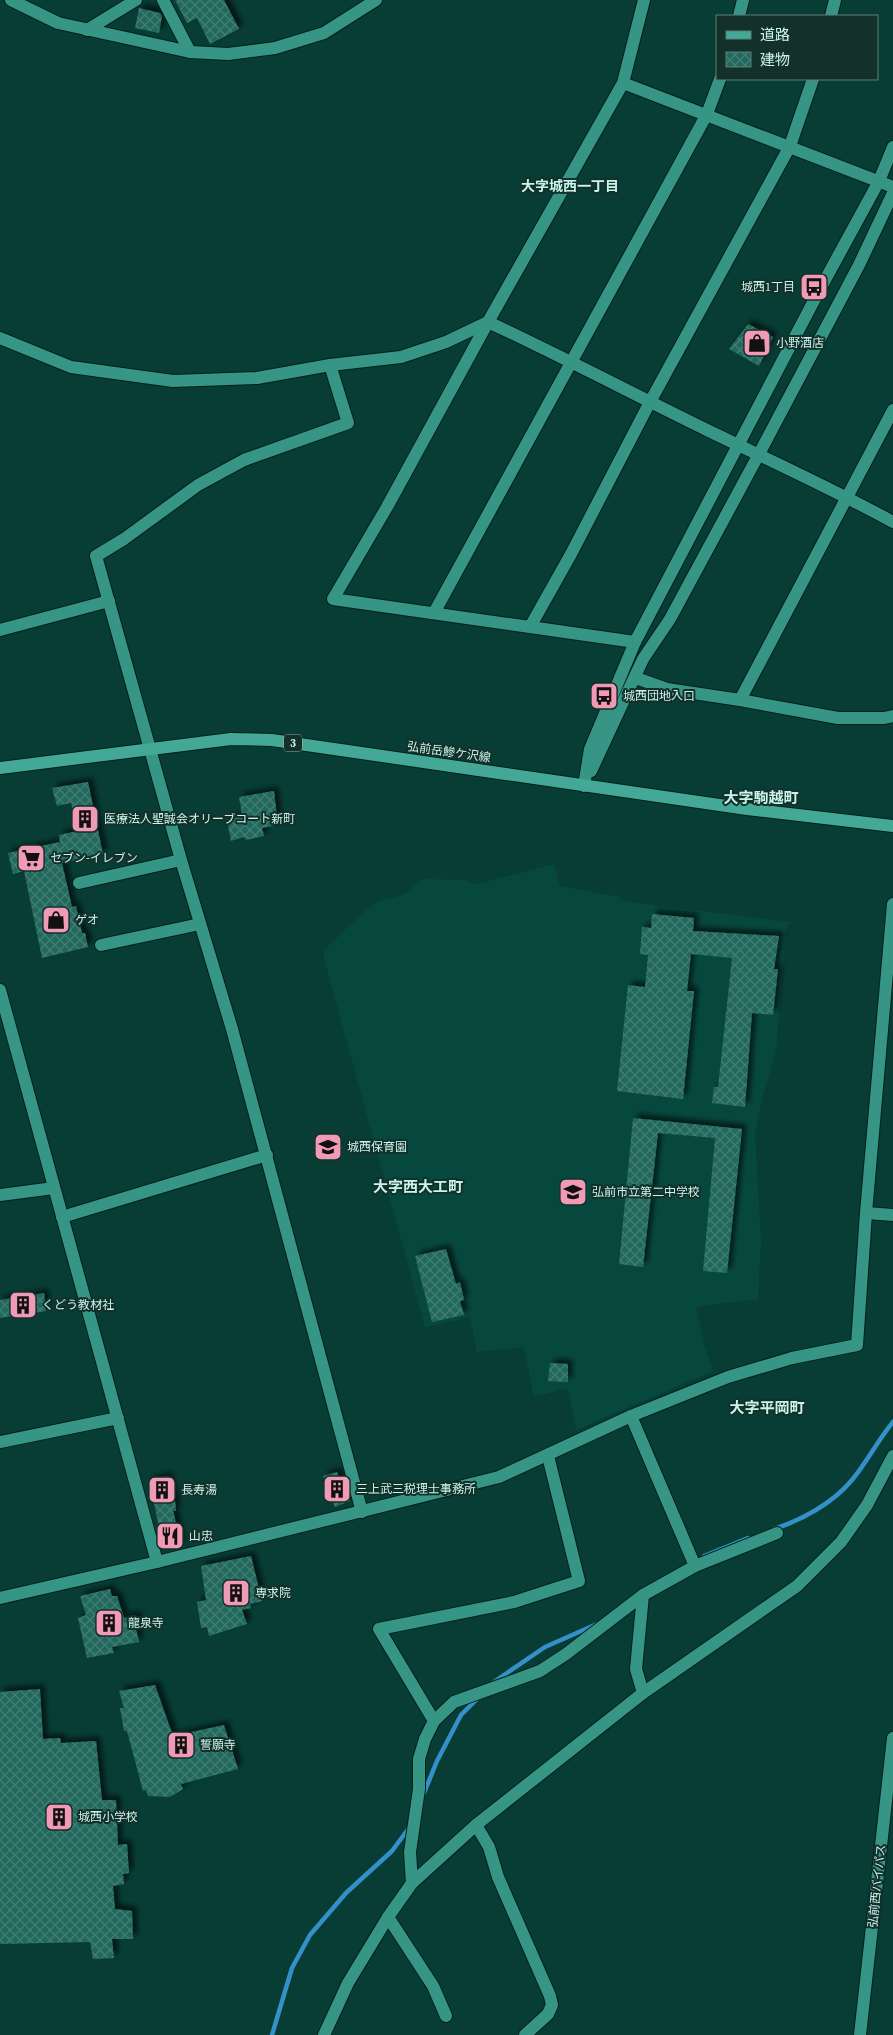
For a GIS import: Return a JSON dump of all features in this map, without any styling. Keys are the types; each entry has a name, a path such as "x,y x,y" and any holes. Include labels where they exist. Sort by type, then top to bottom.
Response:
{"main road":[{"name":"弘前岳鰺ケ沢線","path":"0,768 231,739 272,740 747,809 893,826"}],"street":[{"path":"11,0 58,23 86,30 190,52 228,54 275,48 324,33 376,0"},
{"path":"86,30 136,0"},
{"path":"163,0 190,52"},
{"path":"635,642 333,599 387,507 488,322 623,83 644,0"},
{"path":"739,15 743,0"},
{"path":"831,15 834,0"},
{"path":"434,613 707,114 720,80"},
{"path":"530,627 790,146 813,80"},
{"path":"623,83 893,187"},
{"path":"584,786 590,749 635,642 879,181 893,148"},
{"path":"584,786 636,678 643,659 670,619 759,454 859,265 893,193"},
{"path":"488,322 739,446 848,497 893,522"},
{"path":"0,338 71,366 173,381 256,378 330,365 401,357 446,342 488,322"},
{"path":"330,365 348,423 244,460 198,485 124,539 96,556 181,860 267,1155 362,1512"},
{"path":"740,700 893,410"},
{"path":"0,630 109,601"},
{"path":"636,678 667,689 838,718 884,718 893,716"},
{"path":"79,882 181,860"},
{"path":"0,1598 158,1562 499,1477 631,1416 728,1377 792,1358 857,1345 866,1213 887,1019 893,904"},
{"path":"101,945 200,924"},
{"path":"0,990 158,1562"},
{"path":"62,1217 267,1155"},
{"path":"0,1196 54,1188"},
{"path":"866,1213 893,1215"},
{"path":"631,1416 696,1566"},
{"path":"0,1442 118,1418"},
{"path":"434,1721 379,1629 514,1602 579,1581 548,1456"},
{"path":"324,2035 348,1983 388,1917 412,1883 476,1825 643,1693 797,1586 840,1542 867,1504 893,1456"},
{"path":"412,1883 410,1852 419,1789 420,1759 425,1739 434,1721 454,1702 540,1671 566,1654 643,1595 696,1566 777,1533"},
{"path":"643,1595 636,1669 643,1693"},
{"name":"弘前西バイパス","path":"860,2035 893,1738"},
{"path":"476,1825 489,1847 498,1877 550,1996 552,2005 548,2014 525,2035"},
{"path":"388,1917 433,1986 446,2016"}],"shaded area":[{"name":"弘前市立第二中学校","path":"554,864 560,886 620,897 623,901 791,922 786,928 776,1051 755,1131 761,1241 758,1299 696,1307 704,1343 713,1371 576,1430 568,1388 534,1397 524,1347 477,1352 470,1317 425,1327 323,951 358,917 377,902 405,894 422,879 465,880 477,884"}],"building":[{"path":"175,0 224,0 239,29 210,44 197,18 187,23"},
{"path":"139,8 160,13 162,16 159,33 135,28"},
{"name":"小野酒店","path":"748,324 773,337 759,366 729,349"},
{"path":"88,782 103,854 62,863 72,907 76,906 82,933 85,933 88,947 42,958 24,871 13,874 8,853 60,842 59,835 78,831 71,803 57,806 52,788"},
{"path":"274,791 278,825 262,828 264,836 246,840 244,837 231,841 227,820 242,815 239,797"},
{"path":"652,914 694,918 693,931 779,936 774,969 778,969 773,1015 752,1013 745,1107 712,1103 714,1087 718,1087 732,958 691,954 687,991 694,991 683,1099 617,1091 628,985 645,987 648,955 640,954 642,927 651,928"},
{"path":"633,1118 742,1129 727,1273 703,1271 715,1138 658,1133 643,1267 619,1264"},
{"path":"446,1249 456,1284 460,1282 464,1300 460,1301 464,1315 432,1322 415,1256"},
{"name":"くどう教材社","path":"44,1293 46,1311 0,1318 0,1300"},
{"path":"550,1363 568,1364 568,1382 548,1381"},
{"name":"三上武三税理士事務所","path":"337,1472 350,1501 335,1507 323,1476"},
{"path":"168,1476 175,1501 176,1511 173,1511 182,1545 164,1550 149,1480"},
{"name":"専求院","path":"251,1556 262,1601 250,1604 251,1608 242,1610 247,1624 209,1636 207,1627 201,1628 197,1602 206,1600 201,1566"},
{"name":"龍泉寺","path":"110,1589 112,1596 117,1596 124,1618 136,1615 139,1628 136,1629 139,1642 112,1647 114,1653 87,1658 78,1618 86,1615 80,1596"},
{"name":"誓願寺","path":"155,1685 173,1736 224,1725 238,1769 181,1784 183,1789 170,1797 148,1796 146,1790 143,1791 127,1731 124,1731 120,1708 124,1708 119,1691"},
{"name":"城西小学校","path":"40,1689 43,1739 60,1738 61,1743 96,1741 102,1800 116,1800 118,1845 127,1844 129,1873 123,1874 124,1884 113,1886 115,1909 132,1911 133,1939 112,1939 114,1958 93,1959 90,1942 0,1944 0,1692"}],"waterway":[{"path":"774,1529 806,1516 836,1496 857,1473 893,1422"},
{"path":"704,1556 748,1538"},
{"path":"491,1684 545,1647 597,1624"},
{"path":"424,1793 437,1761 461,1715 477,1699"},
{"path":"272,2035 292,1968 310,1935 346,1893 392,1851 409,1828"}],"place":[{"name":"城西1丁目","path":"814,287"},
{"name":"小野酒店","path":"757,343"},
{"name":"城西団地入口","path":"604,696"},
{"name":"医療法人聖誠会オリーブコート新町","path":"85,819"},
{"name":"セブン-イレブン","path":"31,858"},
{"name":"ゲオ","path":"56,920"},
{"name":"城西保育園","path":"328,1147"},
{"name":"弘前市立第二中学校","path":"573,1192"},
{"name":"くどう教材社","path":"23,1305"},
{"name":"三上武三税理士事務所","path":"337,1489"},
{"name":"長寿湯","path":"162,1490"},
{"name":"山忠","path":"170,1536"},
{"name":"専求院","path":"236,1593"},
{"name":"龍泉寺","path":"109,1623"},
{"name":"誓願寺","path":"181,1745"},
{"name":"城西小学校","path":"59,1817"}],"district":[{"name":"大字城西一丁目","path":"570,186"},
{"name":"大字駒越町","path":"761,797"},
{"name":"大字西大工町","path":"418,1186"},
{"name":"大字平岡町","path":"767,1407"}]}
